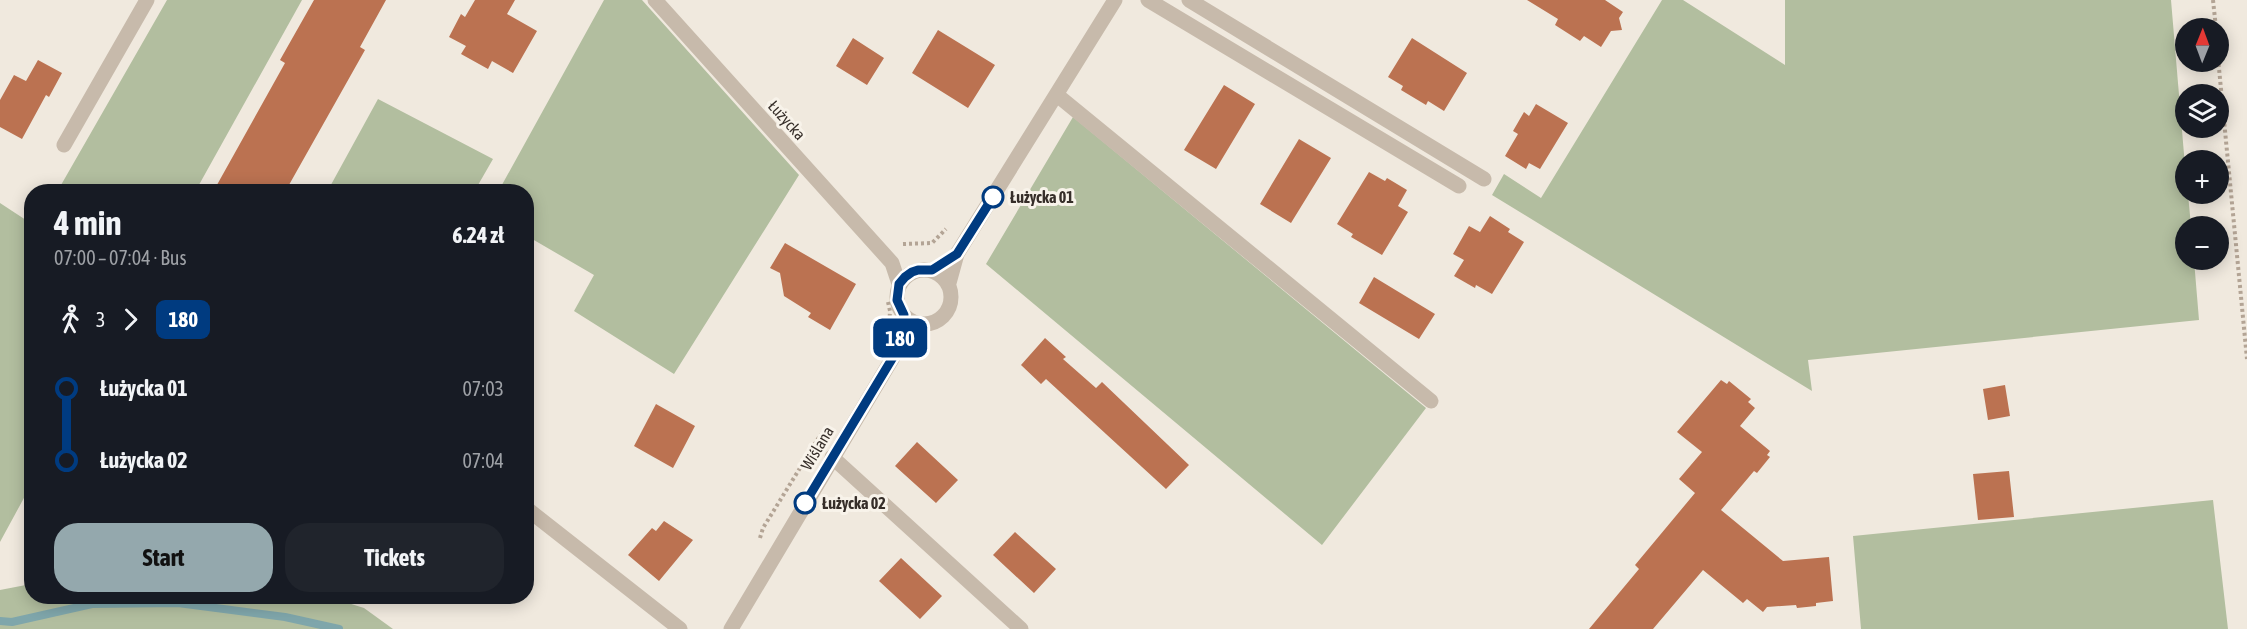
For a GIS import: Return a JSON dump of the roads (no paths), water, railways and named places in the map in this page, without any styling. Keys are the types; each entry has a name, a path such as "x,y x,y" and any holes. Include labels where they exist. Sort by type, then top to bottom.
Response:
{"street":[{"path":"64,145 147,0"},
{"name":"Łużycka","path":"655,0 892,263"},
{"path":"949,284 957,254 1115,0"},
{"path":"1148,0 1459,186"},
{"path":"1189,0 1484,179"},
{"path":"1057,94 1431,400"},
{"path":"932,270 957,254"},
{"path":"892,263 912,272"},
{"path":"892,263 899,284 897,300 904,315 916,323 923,324 939,320 950,308 949,284 939,273 932,270 918,270 905,277 899,284"},
{"name":"Wiślana","path":"898,349 904,315"},
{"name":"Wiślana","path":"731,629 898,349 923,324"},
{"path":"832,457 1021,629"},
{"path":"534,514 680,629"}],"waterway":[{"path":"0,621 12,622 92,604"},
{"path":"186,604 285,617 339,629"}],"place":[{"name":"Łużycka 01","path":"993,197"},
{"name":"Łużycka 02","path":"805,503"}]}
